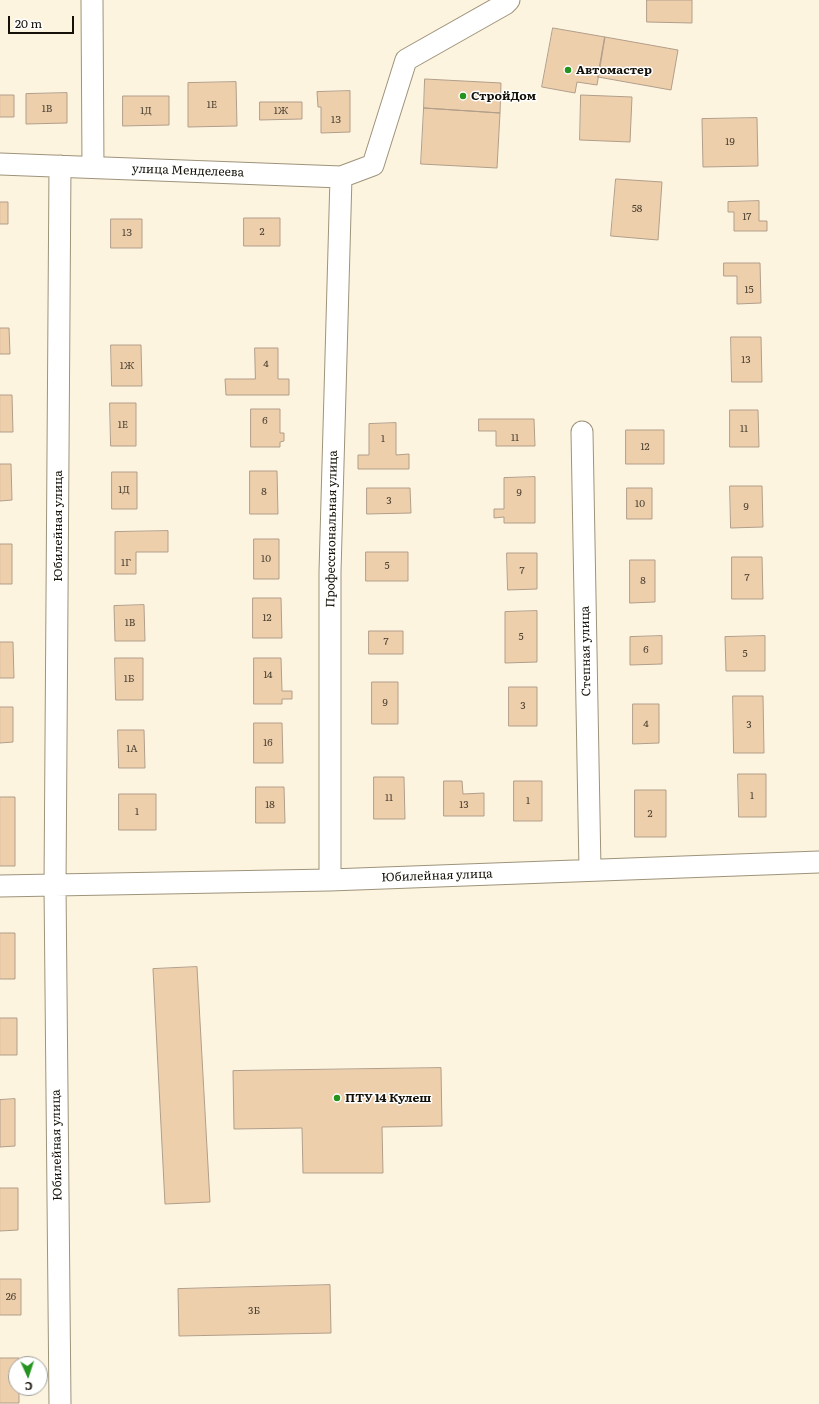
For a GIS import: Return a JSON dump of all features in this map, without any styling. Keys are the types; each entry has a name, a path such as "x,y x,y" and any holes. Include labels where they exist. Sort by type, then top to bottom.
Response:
{"street":[{"path":"92,0 93,167"},
{"name":"улица Менделеева","path":"0,164 341,177 373,165 406,60 505,4 509,0"},
{"name":"Юбилейная улица","path":"60,166 55,885 60,1404"},
{"name":"Профессиональная улица","path":"330,880 330,572 341,177"},
{"name":"Степная улица","path":"582,432 590,870"},
{"name":"Юбилейная улица","path":"55,885 330,880 819,862"},
{"path":"0,886 55,885"}],"building":[{"path":"647,0 692,0 692,23 647,22"},
{"path":"553,28 605,37 597,85 577,82 575,93 542,87"},
{"path":"605,37 678,50 671,90 598,77"},
{"name":"СтройДом","path":"425,79 501,83 500,113 424,108"},
{"path":"236,82 237,126 188,127 188,83"},
{"path":"350,91 350,132 321,133 321,107 318,107 317,92"},
{"path":"67,93 67,123 26,124 26,94"},
{"path":"0,95 14,95 14,117 0,117"},
{"path":"581,95 632,97 630,142 580,140"},
{"path":"123,96 169,96 169,125 123,126"},
{"path":"260,102 302,102 302,119 260,120"},
{"path":"424,108 500,113 497,168 421,164"},
{"path":"757,118 758,166 703,167 702,119"},
{"path":"616,179 662,182 658,240 611,236"},
{"path":"759,201 759,221 767,221 767,231 734,231 734,212 728,212 728,202"},
{"path":"0,202 8,202 8,224 0,224"},
{"path":"244,218 280,218 280,246 244,246"},
{"path":"111,219 142,219 142,248 111,248"},
{"path":"724,263 760,263 761,303 737,304 737,276 724,276"},
{"path":"0,328 9,328 10,354 0,354"},
{"path":"731,337 761,337 762,382 732,382"},
{"path":"111,345 141,345 142,386 112,386"},
{"path":"255,348 278,348 278,379 289,379 289,395 226,395 225,379 255,379"},
{"path":"0,395 12,395 13,432 0,432"},
{"path":"110,403 136,403 136,446 111,446"},
{"path":"251,409 280,409 280,433 284,433 284,441 280,442 280,447 251,447"},
{"path":"730,410 758,410 759,447 730,447"},
{"path":"479,419 534,419 535,446 496,446 496,431 479,431"},
{"path":"396,423 396,455 409,454 409,469 358,469 358,455 369,455 369,424"},
{"path":"626,430 664,430 664,464 626,464"},
{"path":"0,464 11,464 12,500 0,501"},
{"path":"250,471 277,471 278,514 250,514"},
{"path":"112,472 137,472 137,509 112,509"},
{"path":"535,477 535,523 504,523 504,517 494,518 494,509 504,509 504,478"},
{"path":"730,486 762,486 763,527 731,528"},
{"path":"367,488 410,488 411,513 367,514"},
{"path":"627,488 652,488 652,519 627,519"},
{"path":"168,531 168,552 136,552 136,574 115,574 115,532"},
{"path":"254,539 279,539 279,579 254,579"},
{"path":"0,544 12,544 12,584 0,584"},
{"path":"366,552 408,552 408,581 366,581"},
{"path":"507,553 537,553 537,589 508,590"},
{"path":"732,557 762,557 763,599 732,599"},
{"path":"630,560 655,560 655,602 630,603"},
{"path":"253,598 281,598 282,638 253,638"},
{"path":"144,605 145,641 115,641 114,606"},
{"path":"537,611 537,662 505,663 505,612"},
{"path":"369,631 403,631 403,654 369,654"},
{"path":"662,636 662,664 630,665 630,637"},
{"path":"765,636 765,671 726,671 725,637"},
{"path":"0,642 13,642 14,678 0,678"},
{"path":"115,658 143,658 143,700 116,700"},
{"path":"254,658 281,658 282,691 292,691 292,699 282,699 282,704 254,704"},
{"path":"372,682 398,682 398,724 372,724"},
{"path":"509,687 537,687 537,726 509,726"},
{"path":"733,696 763,696 764,753 734,753"},
{"path":"633,704 659,704 659,743 633,744"},
{"path":"0,707 13,707 13,742 0,743"},
{"path":"254,723 282,723 283,763 254,763"},
{"path":"118,730 144,730 145,768 119,768"},
{"path":"738,774 766,774 766,817 739,817"},
{"path":"374,777 404,777 405,819 374,819"},
{"path":"444,781 462,781 463,794 484,793 484,816 444,816"},
{"path":"514,781 542,781 542,821 514,821"},
{"path":"256,787 284,787 285,823 256,823"},
{"path":"635,790 666,790 666,837 635,837"},
{"path":"119,794 156,794 156,830 119,830"},
{"path":"0,797 15,797 15,866 0,866"},
{"path":"0,933 15,933 15,979 0,979"},
{"path":"197,967 210,1202 165,1204 153,969"},
{"path":"0,1018 17,1018 17,1055 0,1055"},
{"name":"ПТУ 14 Кулеш","path":"441,1068 442,1126 382,1127 383,1173 303,1173 302,1128 234,1129 233,1071"},
{"path":"15,1099 15,1146 0,1147 0,1100"},
{"path":"0,1188 18,1188 18,1230 0,1231"},
{"path":"0,1279 21,1279 21,1315 0,1315"},
{"path":"330,1285 331,1333 179,1336 178,1289"},
{"path":"0,1358 8,1358 8,1396 19,1396 19,1403 0,1403"}],"place":[{"name":"Автомастер","path":"568,70"},
{"name":"СтройДом","path":"463,96"},
{"name":"ПТУ 14 Кулеш","path":"337,1098"}]}
